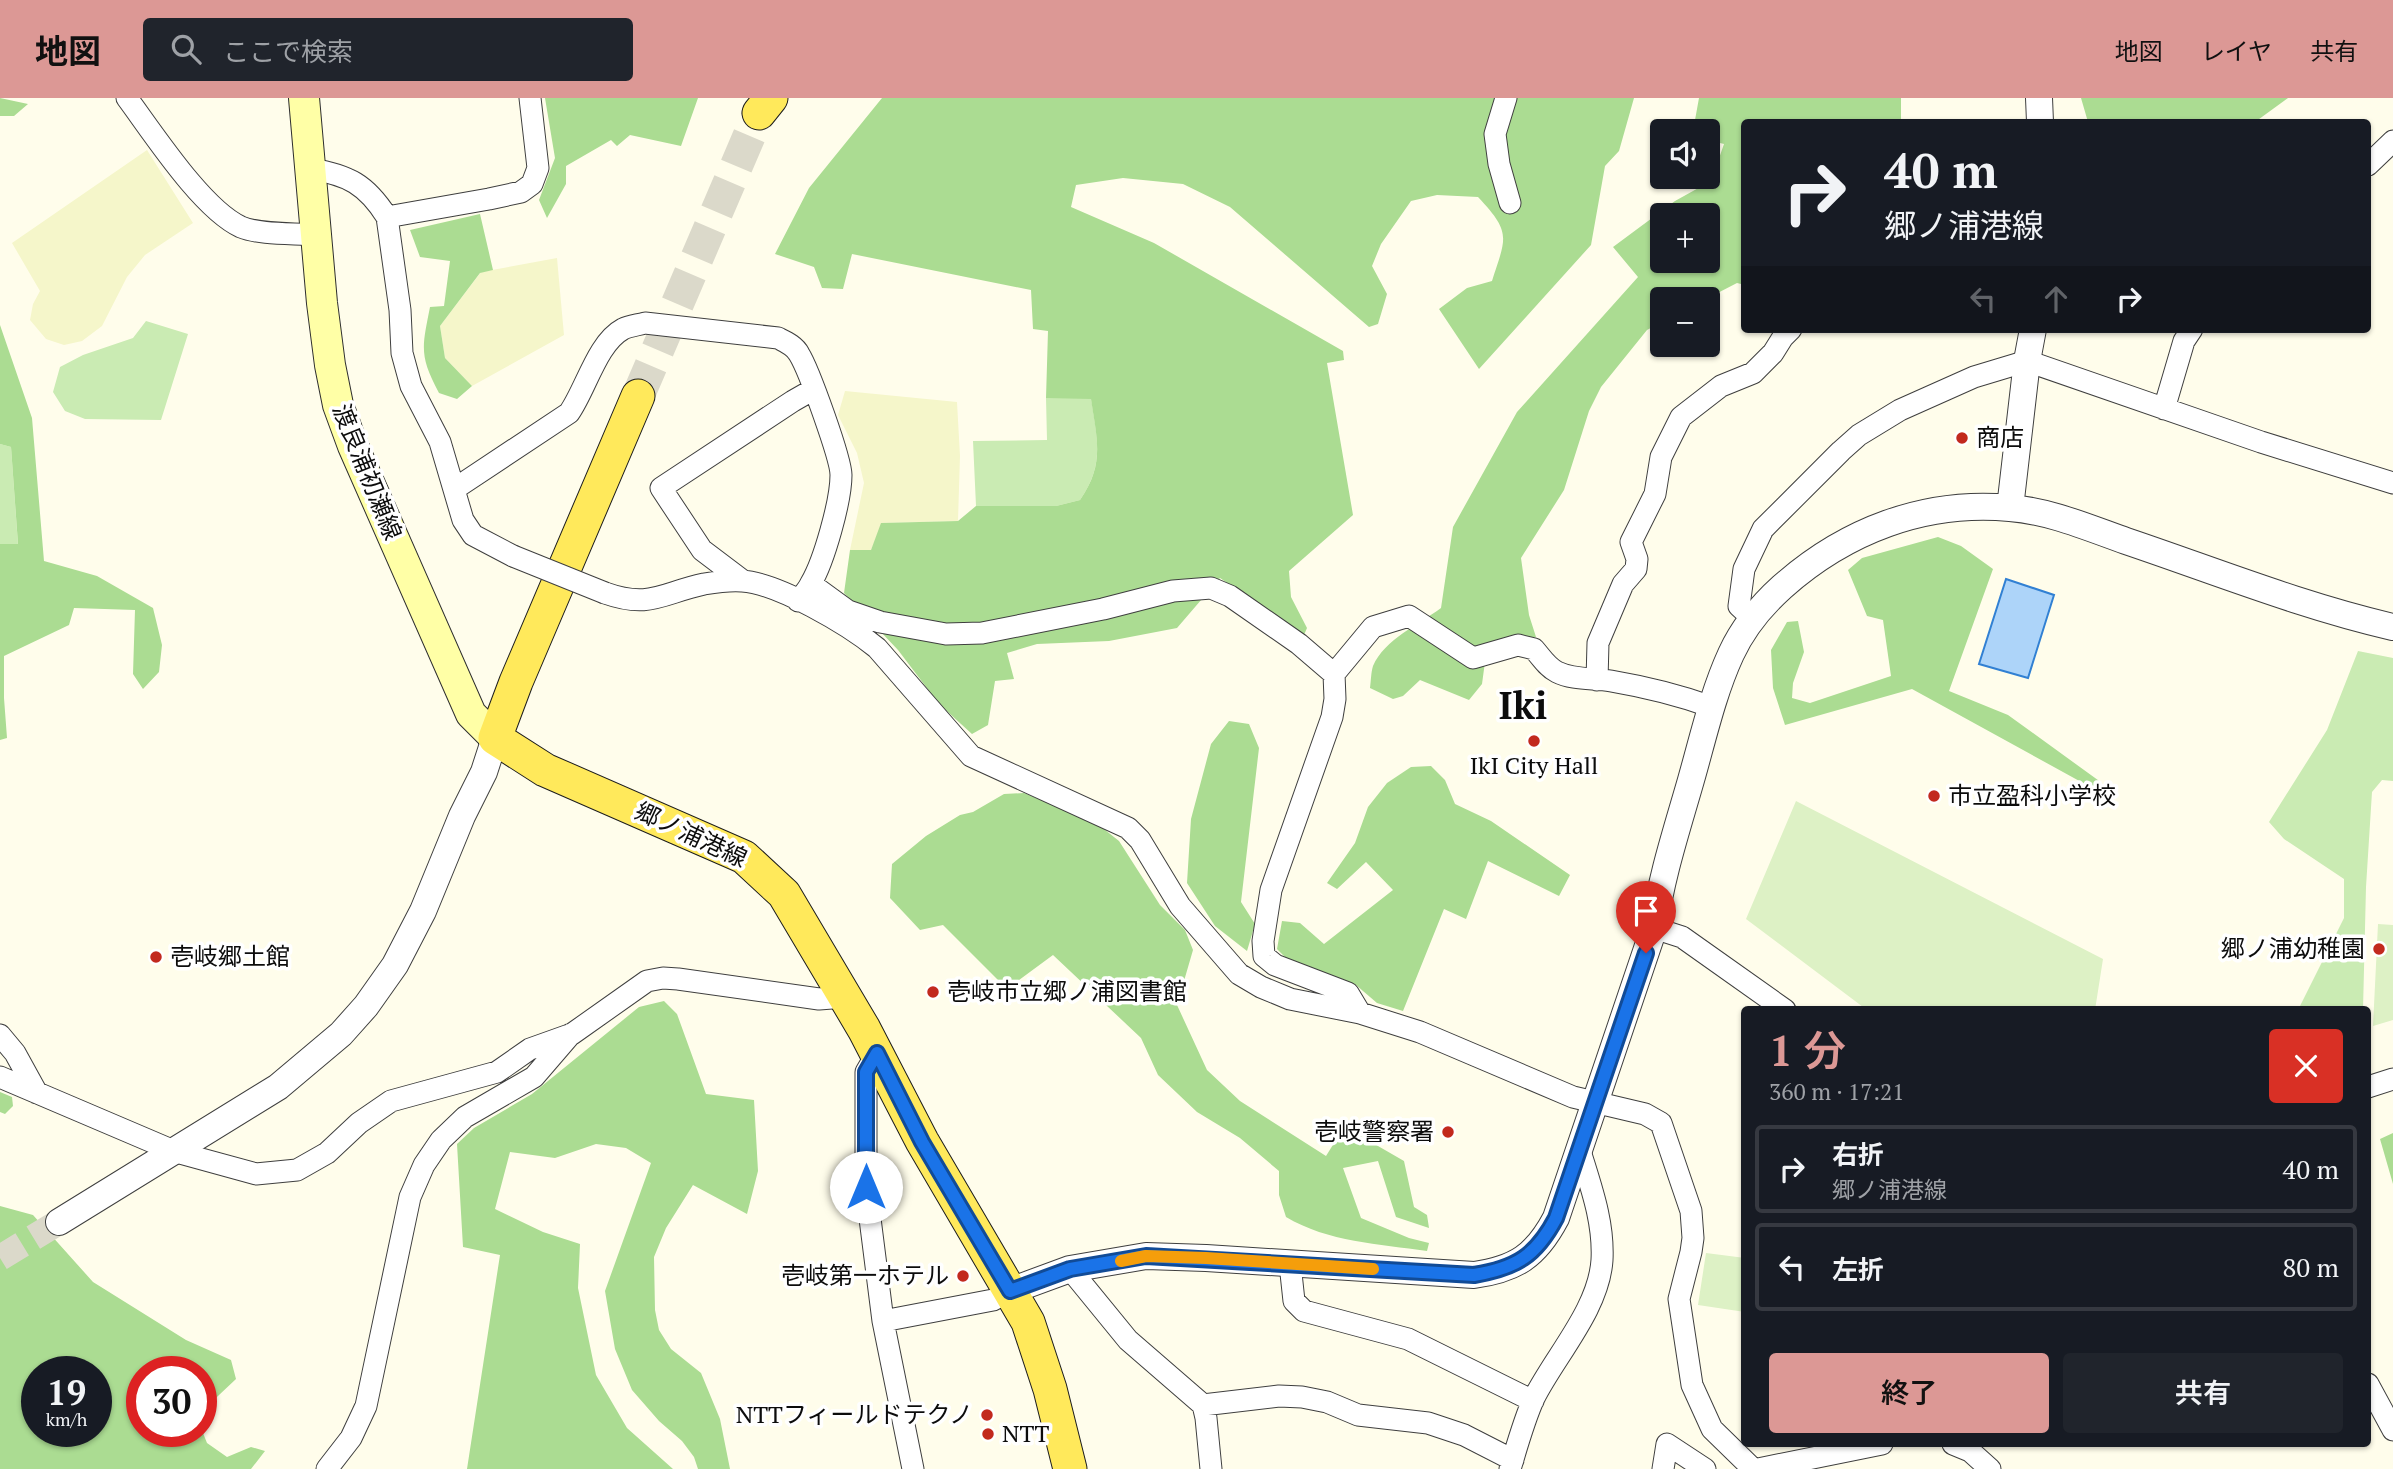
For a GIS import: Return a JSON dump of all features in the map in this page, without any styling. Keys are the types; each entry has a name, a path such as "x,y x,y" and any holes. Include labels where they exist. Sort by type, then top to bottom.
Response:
{"main road":[{"name":"渡良浦初瀬線","path":"304,98 330,365 338,405 353,446 471,714 495,738"},
{"path":"495,738 516,682 638,396"},
{"name":"郷ノ浦港線","path":"495,738 545,770 744,857 784,894 877,1053 922,1142 1028,1322 1050,1389 1070,1469"}],"street":[{"path":"127,98 184,175 221,213 242,227 316,235"},
{"path":"387,217 489,200 521,192 532,184 538,168 530,98"},
{"path":"1506,98 1495,134 1499,164 1510,203"},
{"path":"2039,98 2040,119"},
{"path":"2371,162 2393,141"},
{"path":"311,169 349,178 369,194 387,217 400,310 402,353 411,386 440,442 456,488 463,520 473,536 513,556 605,593 640,601 655,600 702,585 743,581 805,592 848,611 907,628 946,634 982,633 1080,614 1173,591 1211,587 1230,596 1298,643 1334,674"},
{"path":"456,488 569,413 601,352 611,337 624,328 645,323 778,338 791,344 799,352 841,471 840,489 822,556 805,592"},
{"path":"1597,680 1598,643 1623,584 1636,569 1637,559 1631,542 1655,494 1661,457 1681,417 1721,386 1753,373 1773,353 1787,333"},
{"path":"2010,508 2031,333"},
{"path":"2164,409 2184,341 2189,333"},
{"path":"1752,618 1739,607 1742,582 1744,569 1763,529 1841,451 1859,435 1900,410 1974,377 2027,361 2314,460 2393,483"},
{"path":"743,581 702,550 661,488 814,389"},
{"path":"883,1321 993,1300 1070,1269 1146,1256 1474,1275 1506,1268 1533,1252 1547,1236 1556,1218 1654,928 1660,888 1730,654 1752,618 1769,599 1818,558 1850,538 1920,514 1964,508 2010,508 2052,516 2287,598 2393,627"},
{"path":"805,592 877,648 971,756 1128,828 1140,840 1180,906 1238,974 1290,999 1360,1013 1420,1032 1573,1097 1645,1114 1661,1123 1690,1211 1693,1238 1679,1299 1692,1385 1712,1429 1753,1469"},
{"path":"1360,1013 1348,993 1275,965 1264,956 1263,941 1271,890 1293,834 1313,765 1332,717 1335,699 1334,674 1373,626 1409,616 1473,658 1518,645 1534,649 1557,672 1570,677 1683,696 1712,707"},
{"path":"59,1222 278,1087 341,1034 366,1006 395,965 423,911 461,816 484,772 495,738"},
{"path":"1654,928 1682,937 1779,1006"},
{"path":"327,1469 351,1438 366,1406 410,1197 424,1166 441,1140 465,1117 534,1077 572,1034 648,981 663,978 819,999 845,997"},
{"path":"0,1077 176,1152 256,1174 297,1170 327,1153 359,1123 391,1101 497,1072 530,1049 572,1034"},
{"path":"0,1035 15,1053 37,1093"},
{"path":"877,1053 866,1072 866,1187 883,1321 913,1469"},
{"path":"2371,1086 2393,1079"},
{"path":"1203,1405 1302,1396 1327,1402 1358,1415 1428,1423 1464,1435 1512,1464 1533,1401 1595,1292 1602,1263 1601,1228 1595,1198 1580,1151"},
{"path":"1290,1264 1294,1301 1304,1311 1408,1339 1533,1401"},
{"path":"1070,1269 1128,1340 1203,1405 1211,1469"},
{"path":"2371,1390 2393,1430"},
{"path":"1663,1469 1667,1444 1705,1469"},
{"path":"1758,1469 1867,1447"},
{"path":"1960,1447 1970,1451 1990,1469"}],"green space":[{"path":"0,98 28,104 14,116 0,116"},
{"path":"545,98 698,98 681,146 630,135 617,146 611,140 566,166 566,184 547,218 539,200 555,158"},
{"path":"882,98 1634,98 1619,151 1605,166 1591,245 1479,369 1439,309 1467,288 1492,281 1503,245 1503,236 1496,219 1478,197 1437,195 1411,201 1381,244 1372,266 1387,294 1378,324 1369,327 1230,207 1183,184 1123,178 1076,185 1071,207 1154,243 1343,351 1344,360 1327,363 1353,515 1289,571 1291,597 1307,628 1304,635 1220,578 1177,628 1109,641 1037,644 1007,653 1014,679 995,681 988,725 972,734 939,704 898,650 844,593 850,550 871,550 881,523 958,521 976,506 1056,506 1080,500 1088,487 1096,463 1095,427 1091,399 1046,398 1048,331 1033,329 1031,290 852,254 843,289 822,288 814,267 775,254 809,188"},
{"path":"1699,98 1901,98 1901,119 1741,119 1741,284 1737,283 1720,292 1720,287 1650,287 1650,328 1601,387 1589,411 1564,490 1521,558 1529,615 1536,637 1487,647 1482,684 1469,700 1420,680 1403,696 1393,699 1370,688 1373,666 1385,648 1441,608 1453,527 1517,412 1638,277 1613,247 1650,220 1650,273 1720,273 1720,203 1672,203 1697,189 1720,189 1720,155 1724,144 1720,143 1720,119 1695,119"},
{"path":"2081,98 2288,98 2259,119 2087,119"},
{"path":"147,150 193,223 145,255 127,277 102,326 82,341 64,345 46,339 30,320 33,304 40,291 12,243"},
{"path":"480,214 493,270 480,273 440,326 445,358 472,386 457,399 439,393 428,369 424,351 430,307 444,306 450,261 420,257 410,230"},
{"path":"557,258 564,335 472,386 445,358 440,326 481,272"},
{"path":"146,321 188,334 161,420 85,419 65,411 53,392 60,367 83,355 133,338"},
{"path":"0,325 32,418 44,561 97,576 153,608 162,645 159,672 143,689 133,674 135,610 74,608 69,625 4,656 7,738 0,740 0,544 18,544 11,447 0,444"},
{"path":"845,391 957,402 960,456 958,521 882,523 871,550 850,550 864,483 857,453 838,415"},
{"path":"1046,398 1091,398 1097,439 1096,463 1088,487 1080,500 1056,506 976,506 973,441 1047,440"},
{"path":"0,444 11,447 18,545 0,544"},
{"path":"1938,537 1961,546 1993,569 1949,691 2008,715 2102,783 2103,794 1912,689 1785,725 1773,688 1771,650 1787,622 1798,621 1804,652 1793,683 1792,698 1810,703 1891,676 1883,620 1867,616 1848,570 1862,558"},
{"path":"2358,651 2393,658 2393,781 2382,780 2372,792 2363,1006 2300,1006 2344,918 2344,879 2284,839 2269,822 2327,730"},
{"path":"1229,721 1249,724 1259,748 1241,902 1255,924 1247,951 1215,926 1187,883 1191,819 1211,744"},
{"path":"1431,766 1445,780 1455,804 1491,821 1570,875 1559,896 1488,861 1466,919 1444,909 1403,1011 1377,1003 1356,985 1292,964 1277,949 1282,921 1300,923 1324,944 1393,890 1366,862 1337,889 1327,883 1355,843 1368,807 1387,783 1411,767"},
{"path":"1024,793 1095,822 1119,841 1160,905 1185,930 1193,950 1177,1005 1207,1070 1240,1101 1326,1156 1341,1132 1352,1131 1404,1161 1414,1207 1427,1215 1429,1228 1396,1217 1378,1161 1343,1168 1361,1218 1409,1238 1429,1243 1427,1251 1336,1237 1286,1217 1279,1195 1279,1171 1240,1138 1197,1112 1158,1075 1141,1038 1053,955 1007,989 943,925 920,930 890,898 892,864 926,836 960,815 973,812 1004,794"},
{"path":"1796,801 2103,959 2096,1006 1862,1006 1746,919"},
{"path":"2378,924 2393,925 2393,1020 2373,1026"},
{"path":"664,1001 677,1014 706,1094 754,1100 758,1171 747,1214 693,1185 666,1228 654,1257 655,1310 659,1330 671,1349 701,1373 720,1419 730,1469 698,1469 694,1457 682,1441 659,1421 632,1390 615,1349 605,1291 651,1163 626,1148 596,1144 555,1158 510,1152 495,1209 543,1232 580,1244 578,1288 596,1375 627,1428 673,1469 467,1469 500,1255 463,1247 457,1144 474,1128 532,1094 639,1007"},
{"path":"0,1092 12,1097 13,1106 5,1114 0,1112"},
{"path":"2393,1133 2393,1184 2380,1139"},
{"path":"0,1206 33,1215 93,1282 186,1340 231,1360 236,1379 217,1397 217,1356 126,1356 126,1447 213,1447 227,1457 251,1447 265,1451 251,1469 0,1469"},
{"path":"1706,1253 1741,1257 1741,1311 1698,1305"}],"water":[{"path":"2006,579 2054,595 2028,678 1979,664"}],"tunnel":[{"path":"638,396 759,113"},
{"path":"0,1258 59,1222"}],"slow traffic":[{"path":"1121,1261 1146,1256 1373,1269"}],"place":[{"name":"商店","path":"1962,438"},
{"name":"IkI City Hall","path":"1534,741"},
{"name":"市立盈科小学校","path":"1934,796"},
{"name":"郷ノ浦幼稚園","path":"2379,949"},
{"name":"壱岐郷土館","path":"156,957"},
{"name":"壱岐市立郷ノ浦図書館","path":"933,992"},
{"name":"壱岐警察署","path":"1448,1132"},
{"name":"壱岐第一ホテル","path":"963,1276"},
{"name":"NTTフィールドテクノ","path":"987,1415"},
{"name":"NTT","path":"988,1434"}],"district":[{"name":"Iki","path":"1523,706"}],"route":[{"path":"866,1187 866,1072 877,1053 922,1142 1010,1291 1070,1269 1146,1256 1474,1275 1498,1271 1514,1265 1533,1252 1547,1236 1556,1218 1646,953"}]}
